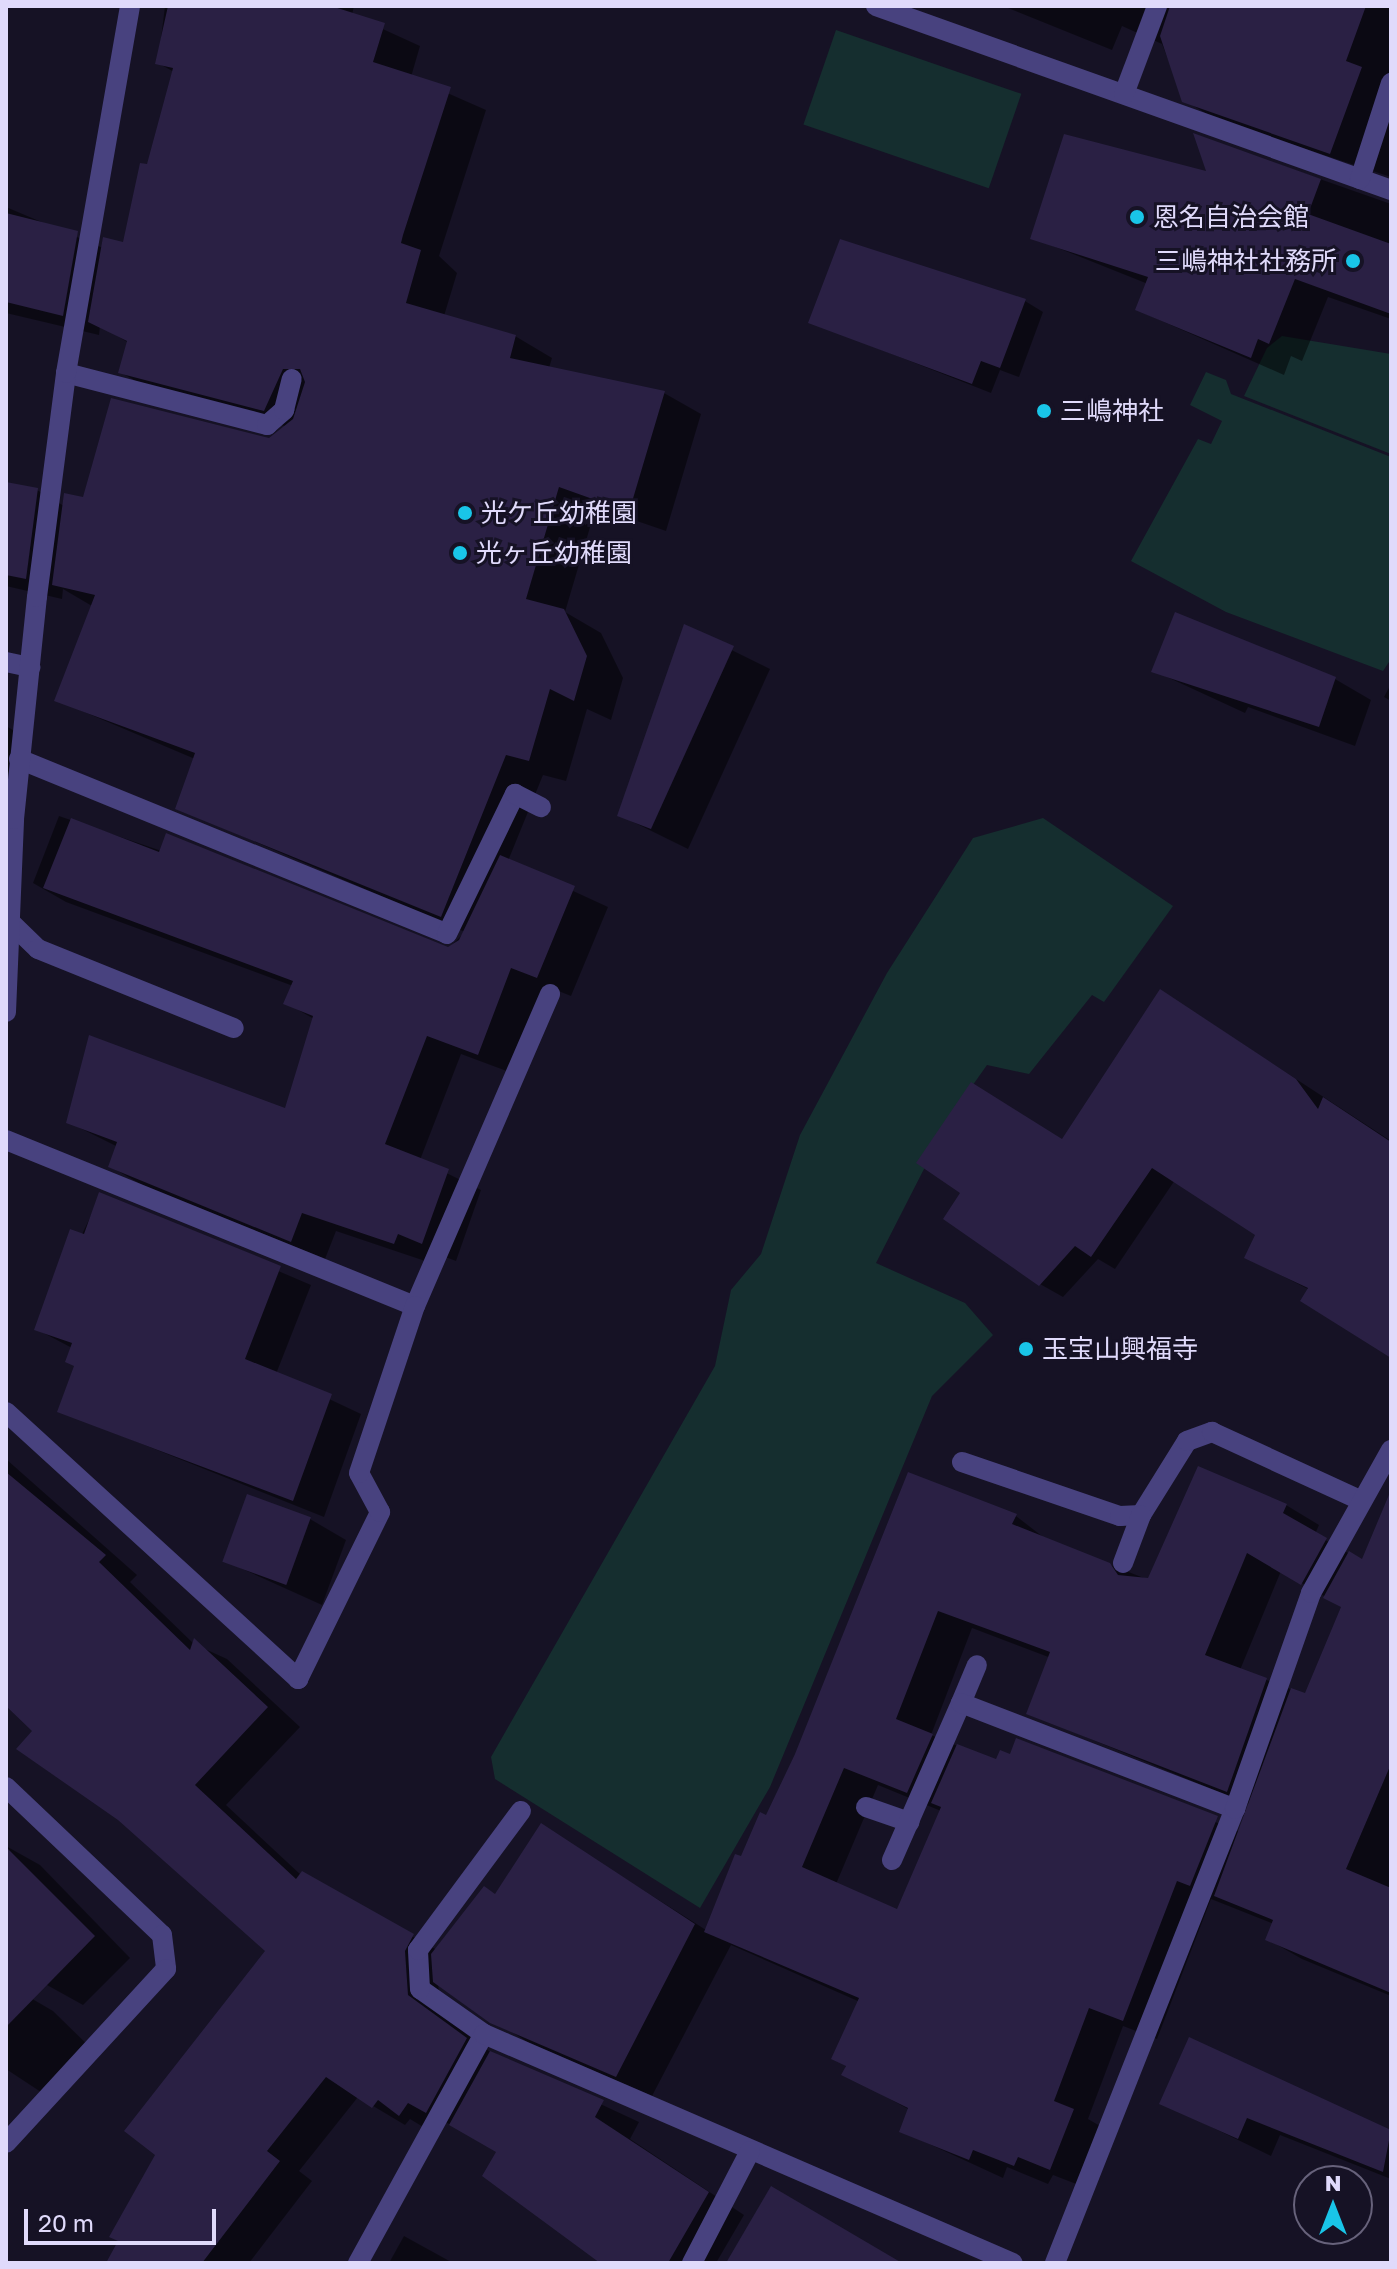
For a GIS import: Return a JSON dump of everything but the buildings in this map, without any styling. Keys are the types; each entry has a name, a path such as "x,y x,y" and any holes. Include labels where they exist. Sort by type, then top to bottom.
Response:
{"street":[{"path":"6,1012 10,819 66,373 130,6"},
{"path":"876,6 930,14 1124,94 1391,190"},
{"path":"1124,94 1157,6"},
{"path":"1360,179 1391,83"},
{"path":"66,373 267,425 284,410 292,379"},
{"path":"6,662 30,667"},
{"path":"19,759 447,934 515,794 541,807"},
{"path":"10,922 38,949 234,1028"},
{"path":"6,1412 298,1679 380,1512 359,1473 415,1306 550,994"},
{"path":"6,1140 415,1306"},
{"path":"1123,1563 1141,1515 1187,1441 1212,1432 1358,1499"},
{"path":"1055,2263 1235,1809 1311,1593 1358,1499 1391,1450"},
{"path":"962,1462 1120,1516 1141,1515"},
{"path":"892,1860 977,1665"},
{"path":"961,1703 1235,1809"},
{"path":"6,1787 162,1935 166,1969 6,2143"},
{"path":"866,1807 909,1822"},
{"path":"521,1811 418,1950 420,1989 484,2034 1013,2263"},
{"path":"358,2263 484,2034"},
{"path":"692,2263 750,2151"}],"green space":[{"path":"836,30 1021,94 989,188 803,125"},
{"path":"1282,336 1391,354 1391,454 1244,396 1267,348"},
{"path":"1206,372 1226,380 1231,394 1391,457 1391,659 1383,671 1226,612 1131,561 1198,439 1211,444 1222,421 1190,405"},
{"path":"1043,818 1173,906 1104,1002 1092,995 1029,1074 987,1065 919,1161 925,1167 876,1263 965,1303 993,1335 932,1396 770,1787 700,1908 495,1779 491,1757 715,1366 731,1290 761,1254 800,1135 887,973 973,838"}],"place":[{"name":"恩名自治会館","path":"1137,217"},
{"name":"三嶋神社社務所","path":"1353,261"},
{"name":"三嶋神社","path":"1044,411"},
{"name":"光ケ丘幼稚園","path":"465,513"},
{"name":"光ヶ丘幼稚園","path":"460,553"},
{"name":"玉宝山興福寺","path":"1026,1349"}]}
